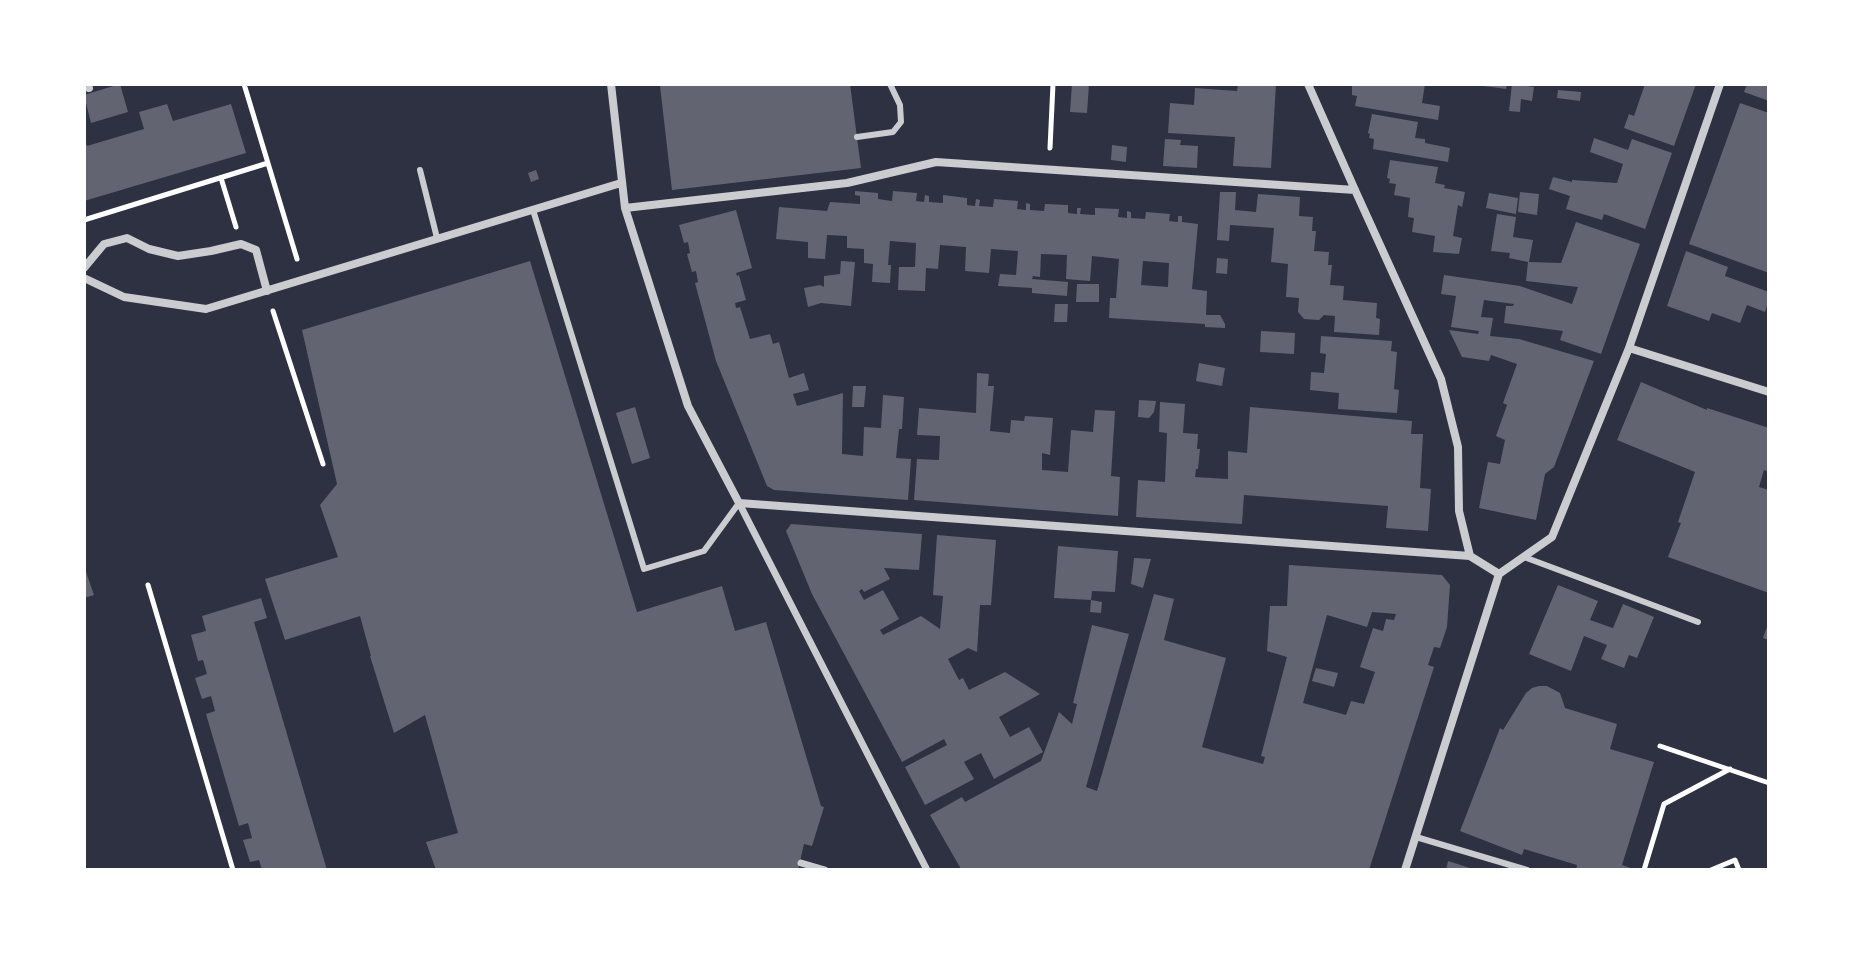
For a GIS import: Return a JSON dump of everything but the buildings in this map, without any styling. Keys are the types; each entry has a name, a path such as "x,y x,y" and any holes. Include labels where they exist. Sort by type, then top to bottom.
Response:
{"street":[{"path":"611,84 625,208 688,406 927,870"},
{"path":"1308,84 1441,379 1458,447 1459,511 1470,556"},
{"path":"1405,870 1499,574 1552,537 1629,348 1720,84"},
{"path":"625,208 847,183 936,162 1355,190"},
{"path":"84,278 124,297 206,309 621,183"},
{"path":"84,268 104,244 127,238 149,249 178,256 241,244 256,250 267,291"},
{"path":"1629,348 1769,392"},
{"path":"739,503 1470,556 1499,574"},
{"path":"801,863 825,870"}],"lane":[{"path":"857,137 893,132 901,122 900,105 890,84"},
{"path":"420,170 437,238"},
{"path":"533,210 644,569 704,551 739,503"},
{"path":"1524,557 1698,622"},
{"path":"1416,837 1527,870"}],"path":[{"path":"244,84 303,280"},
{"path":"1048,169 1053,84"},
{"path":"84,220 268,163"},
{"path":"221,178 241,244"},
{"path":"267,291 323,464"},
{"path":"148,585 233,870"},
{"path":"1660,746 1769,783"},
{"path":"1646,870 1664,804 1730,769"},
{"path":"1711,870 1735,860 1739,870"}]}
